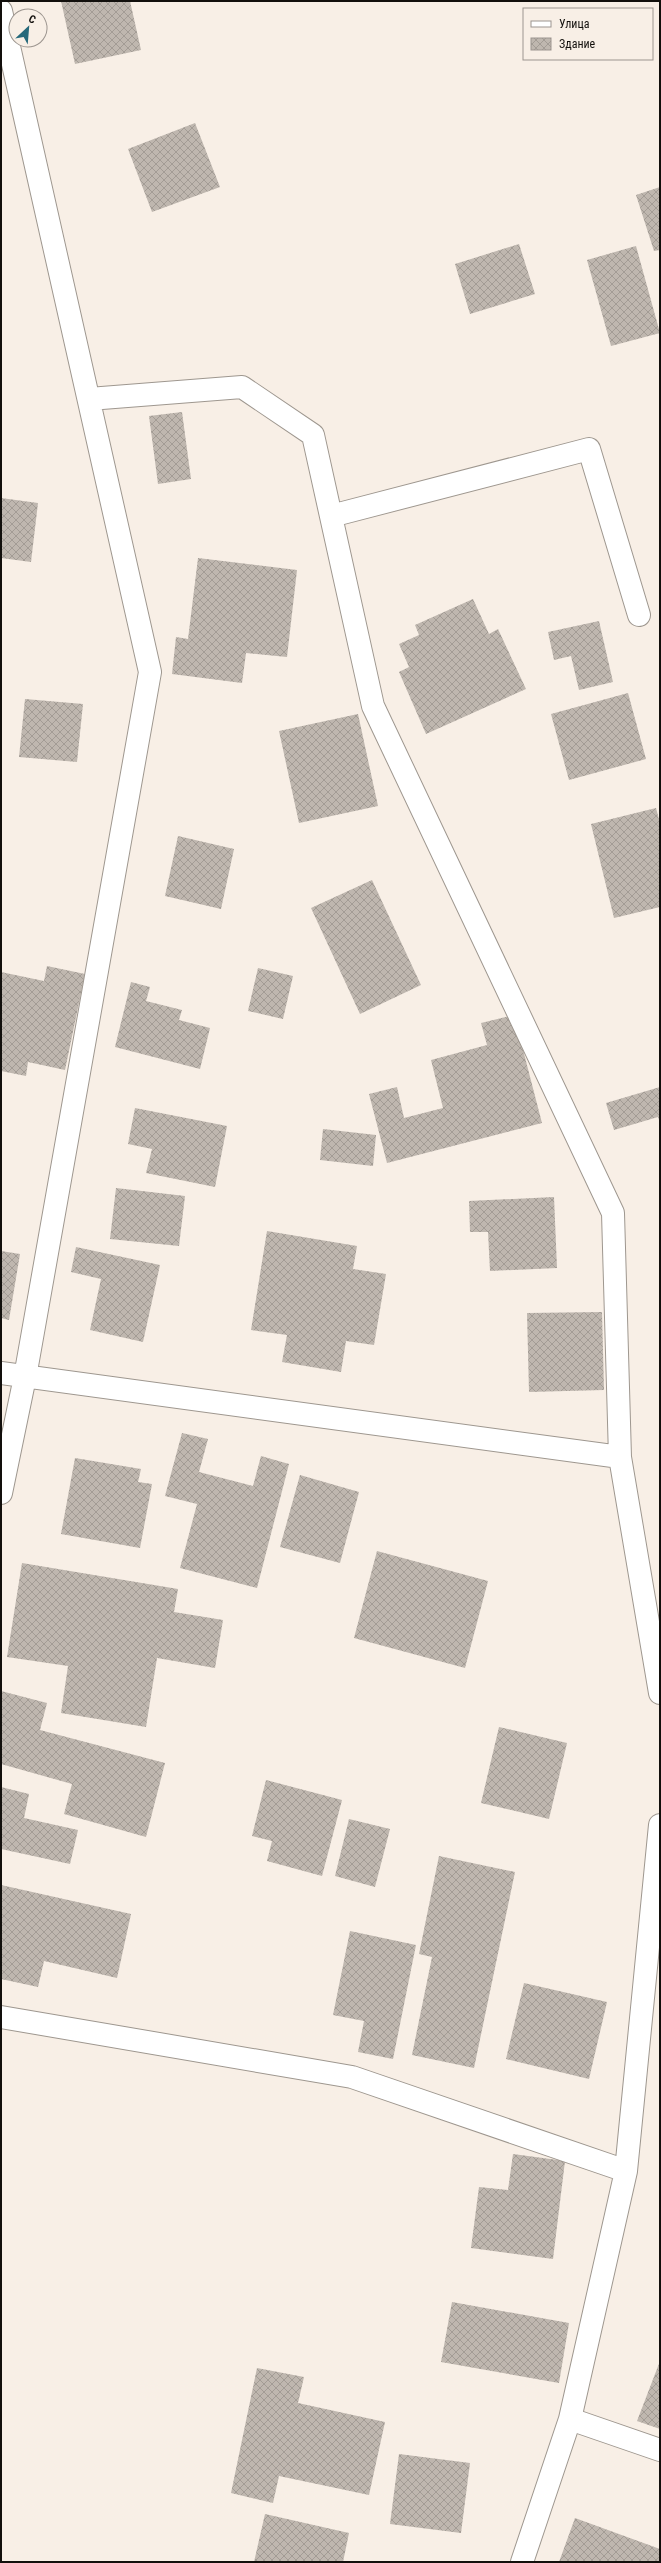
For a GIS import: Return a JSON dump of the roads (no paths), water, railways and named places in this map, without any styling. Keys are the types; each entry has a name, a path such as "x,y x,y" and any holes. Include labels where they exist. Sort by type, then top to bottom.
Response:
{"street":[{"path":"1,11 150,672 25,1377 1,1492"},
{"path":"89,399 242,387 313,435 373,706 613,1213 620,1457 660,1693"},
{"path":"331,516 589,449 639,615"},
{"path":"1,1373 620,1457"},
{"path":"522,2562 570,2419 626,2171 660,1825"},
{"path":"1,2017 352,2077 626,2171"},
{"path":"570,2419 660,2450"}]}
